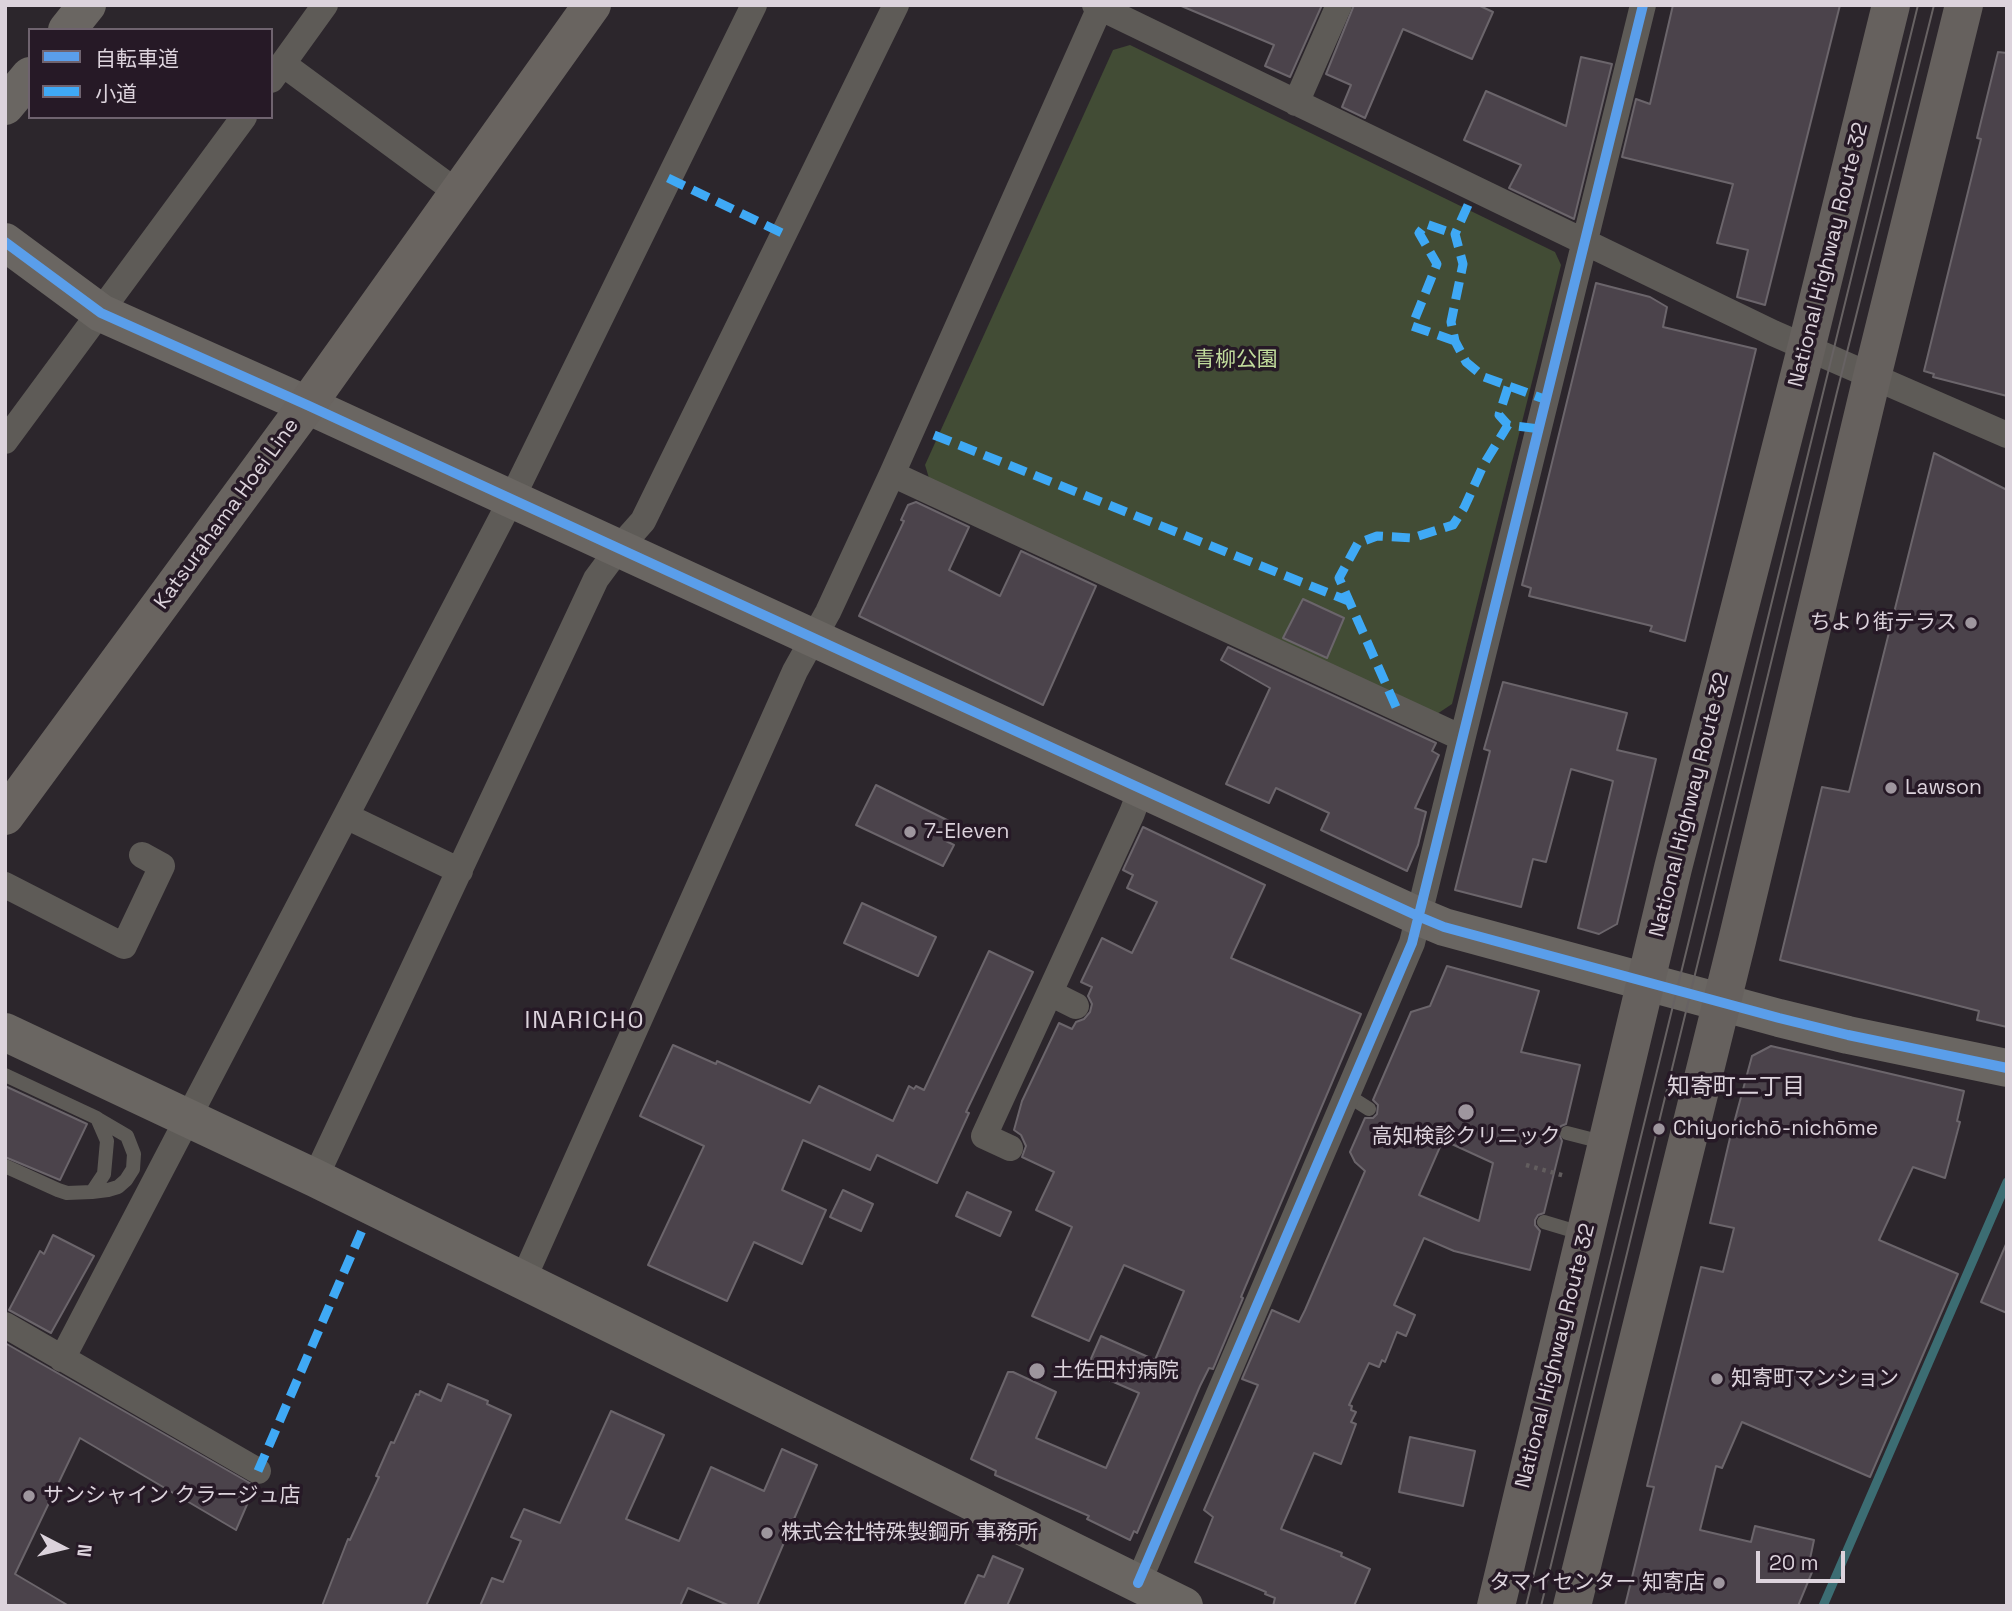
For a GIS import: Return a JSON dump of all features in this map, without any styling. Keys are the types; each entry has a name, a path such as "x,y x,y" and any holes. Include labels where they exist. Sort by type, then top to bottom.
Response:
{"highway":[{"name":"National Highway Route 32","path":"1496,1606 1647,982 1672,868 1806,349 1891,5"},
{"path":"1572,1606 1964,5"}],"main road":[{"name":"Katsurahama Hoei Line","path":"5,816 307,405 592,5"}],"street":[{"path":"69,28 87,5"},
{"path":"325,5 277,71 458,193"},
{"path":"62,1359 511,499 754,5"},
{"path":"316,1178 596,579 643,521 896,5"},
{"path":"1296,103 1339,5"},
{"path":"1138,1583 1358,1102 1412,943 1643,5"},
{"path":"522,1282 794,671 813,639 892,474 1099,6 1806,349 2007,435"},
{"path":"5,106 28,78"},
{"path":"5,441 243,119"},
{"path":"5,242 101,313 1444,927 1848,1035 2007,1068"},
{"path":"892,474 1462,738"},
{"path":"1010,1148 984,1136 1141,789"},
{"path":"346,816 460,870"},
{"path":"5,885 124,946 162,866 142,855"},
{"path":"1049,993 1076,1006"},
{"path":"5,1032 316,1178 522,1282 1184,1606"},
{"path":"5,1325 258,1471"}],"lane":[{"path":"5,1075 97,1118 127,1136 134,1154 133,1169 127,1180 118,1187 92,1192 58,1191 5,1166"},
{"path":"92,1192 104,1174 107,1147 97,1118"},
{"path":"1567,1133 1607,1144"},
{"path":"1545,1222 1585,1235"}],"path":[{"path":"1526,1165 1566,1176"}],"green space":[{"name":"青柳公園","path":"1130,45 1555,252 1561,265 1452,704 1437,714 929,478 925,465 1113,50"}],"building":[{"path":"1179,5 1322,5 1290,77 1265,66 1274,45"},
{"path":"1354,5 1478,5 1493,12 1472,59 1403,29 1365,118 1342,107 1351,85 1326,74"},
{"path":"1673,5 1840,5 1765,305 1737,297 1748,250 1717,243 1733,184 1622,157 1636,99 1650,104"},
{"path":"1998,52 2007,53 2007,396 1933,377 1934,374 1924,371 1981,139 1977,138"},
{"path":"1581,57 1612,64 1574,219 1509,188 1521,165 1464,140 1486,91 1566,126"},
{"path":"1596,283 1650,297 1667,307 1663,327 1756,349 1685,641 1650,631 1652,626 1529,596 1531,588 1522,585"},
{"name":"ちより街テラス","path":"1934,453 2007,490 2007,1027 1977,1020 1979,1011 1780,960 1822,787 1849,792"},
{"path":"916,502 969,527 949,570 1000,596 1021,551 1096,586 1043,705 859,616 904,521 901,520 908,505"},
{"path":"1303,599 1344,618 1327,658 1283,638"},
{"path":"1228,647 1436,743 1432,751 1439,755 1415,808 1426,812 1418,845 1407,871 1321,830 1329,813 1276,788 1269,803 1226,784 1270,688 1221,660"},
{"path":"1503,682 1627,713 1617,750 1656,759 1617,924 1599,934 1578,928 1613,781 1571,769 1546,862 1533,859 1521,907 1455,890 1490,751 1484,749"},
{"name":"7-Eleven","path":"876,785 953,823 944,840 954,845 943,866 856,825"},
{"path":"1143,827 1265,885 1231,958 1361,1014 1213,1369 1209,1368 1200,1386 1137,1533 1134,1531 1130,1540 1087,1519 1089,1516 995,1475 996,1471 971,1459 1008,1372 1013,1372 1056,1392 1036,1438 1106,1468 1139,1393 1086,1370 1101,1336 1155,1360 1184,1291 1124,1265 1089,1341 1032,1316 1072,1227 1036,1210 1054,1172 1022,1157 1026,1146 1021,1135 1014,1130 1022,1101 1059,1023 1072,1029 1076,1022 1084,1019 1090,1012 1092,1004 1088,996 1092,987 1081,982 1102,938 1132,953 1157,902 1127,888 1133,875 1123,870"},
{"path":"862,903 936,937 918,976 844,943"},
{"path":"989,951 1033,972 966,1112 969,1113 937,1183 877,1155 870,1170 803,1140 782,1190 826,1210 802,1264 754,1242 727,1301 648,1265 704,1146 640,1116 673,1045 716,1064 717,1061 810,1103 819,1086 893,1121 909,1086 924,1090"},
{"path":"1447,966 1539,991 1521,1052 1580,1065 1566,1124 1558,1131 1562,1141 1544,1213 1538,1215 1535,1220 1540,1231 1530,1270 1454,1251 1424,1238 1394,1305 1415,1315 1406,1336 1397,1332 1385,1362 1382,1360 1379,1367 1369,1363 1349,1405 1352,1406 1351,1410 1356,1412 1351,1422 1356,1424 1341,1464 1314,1453 1281,1529 1342,1553 1341,1556 1370,1569 1354,1606 1273,1606 1275,1598 1265,1594 1266,1592 1195,1562 1213,1517 1204,1510 1258,1385 1242,1379 1272,1310 1299,1322 1365,1171 1355,1162 1350,1152 1365,1118 1373,1118 1377,1114 1378,1105 1373,1100 1411,1012 1430,1006","holes":["1443,1140 1493,1163 1479,1221 1419,1195"]},
{"path":"1771,1046 1964,1091 1957,1121 1960,1122 1945,1178 1913,1167 1879,1240 1958,1274 1870,1477 1742,1422 1722,1468 1716,1466 1700,1530 1751,1542 1755,1526 1814,1540 1810,1559 1817,1560 1798,1606 1625,1606 1654,1487 1647,1486 1701,1267 1723,1272 1734,1228 1710,1223 1730,1138 1752,1056"},
{"path":"5,1086 87,1124 60,1180 5,1157"},
{"path":"843,1190 873,1204 861,1231 830,1217"},
{"path":"967,1192 1011,1212 1000,1236 956,1216"},
{"path":"53,1235 94,1256 51,1333 9,1310 40,1251 44,1254"},
{"path":"2007,1242 2007,1313 1981,1302"},
{"path":"5,1343 255,1486 236,1530 80,1438 15,1574 69,1606 5,1606"},
{"path":"448,1384 488,1401 487,1404 511,1415 426,1606 322,1606 348,1539 350,1540 379,1477 376,1476 391,1442 394,1443 416,1394 419,1395 420,1391 441,1401"},
{"path":"611,1411 664,1435 626,1519 679,1541 711,1467 764,1491 782,1449 817,1465 757,1606 730,1606 688,1588 680,1606 480,1606 492,1578 503,1582 521,1541 511,1537 524,1509 560,1523"},
{"path":"1410,1437 1475,1451 1463,1506 1399,1492"},
{"path":"993,1556 1023,1569 1007,1606 964,1606 978,1575 984,1577"}],"waterway":[{"path":"1823,1606 2007,1182"}],"tram line":[{"path":"1526,1606 1918,5"},
{"path":"1541,1606 1934,5"}],"marked path":[{"path":"668,178 784,234"},
{"path":"1468,205 1455,234 1463,264 1451,322 1455,341 1466,362 1484,377 1547,400"},
{"path":"1455,234 1426,224 1419,233 1437,264 1412,326 1455,341"},
{"path":"1508,387 1499,415 1508,425 1540,429"},
{"path":"1396,707 1339,578 1358,543 1377,536 1412,538 1453,525 1464,508 1484,464 1508,425"},
{"path":"934,435 1351,602"},
{"path":"258,1471 363,1228"}],"cycle path":[{"path":"1138,1583 1412,943 1643,5"},
{"path":"5,242 101,313 1444,927 1779,1018 2007,1068"}],"place":[{"name":"ちより街テラス","path":"1971,623"},
{"name":"Lawson","path":"1891,788"},
{"name":"7-Eleven","path":"910,832"},
{"name":"高知検診クリニック","path":"1466,1112"},
{"name":"Chiyorichō-nichōme","path":"1659,1129"},
{"name":"土佐田村病院","path":"1037,1371"},
{"name":"知寄町マンション","path":"1717,1379"},
{"name":"サンシャイン クラージュ店","path":"29,1496"},
{"name":"株式会社特殊製鋼所 事務所","path":"767,1533"},
{"name":"タマイセンター 知寄店","path":"1719,1583"}],"district":[{"name":"INARICHO","path":"585,1021"},
{"name":"知寄町二丁目","path":"1736,1088"}]}
